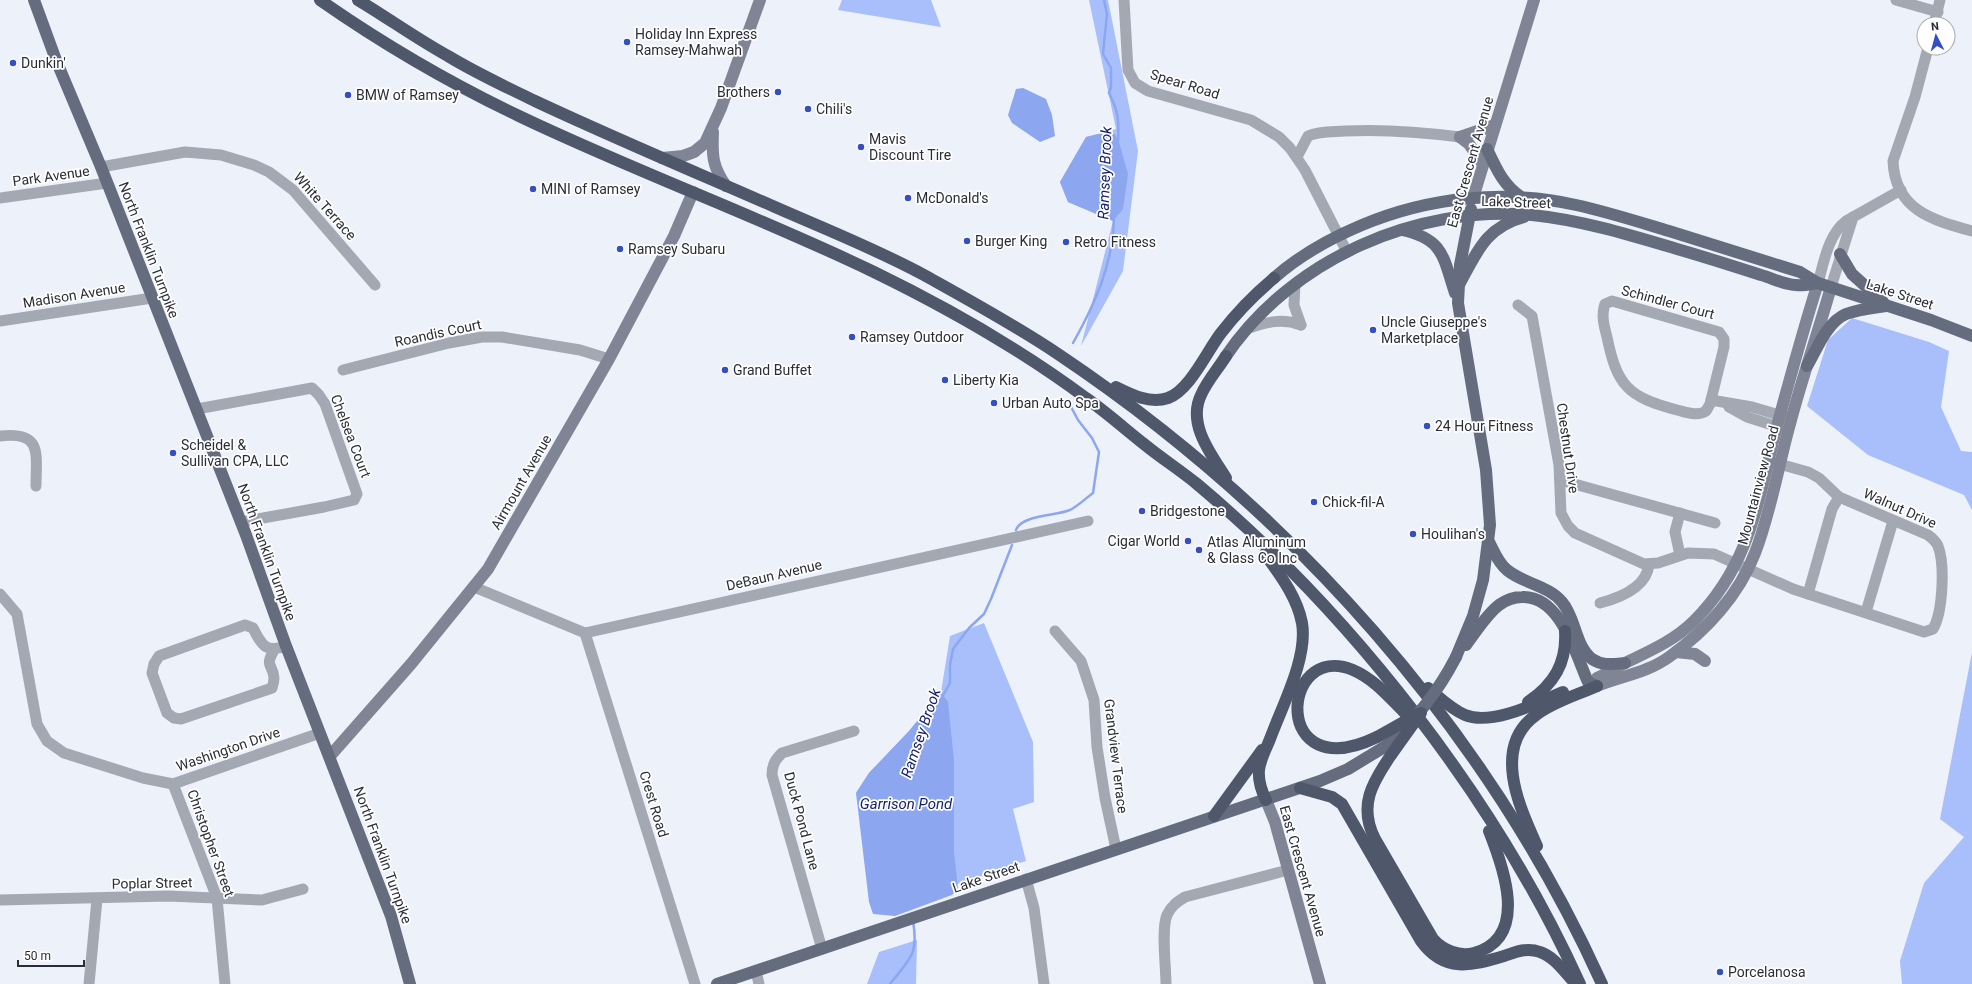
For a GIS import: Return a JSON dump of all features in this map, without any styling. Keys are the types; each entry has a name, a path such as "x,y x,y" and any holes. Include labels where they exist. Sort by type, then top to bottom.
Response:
{"highway":[{"path":"320,0 388,45 476,95 564,137 693,192 870,270 918,293 993,336 1088,399 1148,447 1194,481 1296,578 1351,636 1440,748 1476,800 1526,880 1580,984"},
{"path":"358,0 444,54 484,76 662,158 878,252 921,274 1003,320 1080,369 1163,431 1233,489 1307,559 1373,630 1434,704 1463,744 1516,824 1565,908"},
{"path":"1080,369 1138,397 1157,400 1173,395 1186,384 1230,323 1254,296 1274,278"},
{"path":"1226,356 1200,396 1197,415 1199,429 1205,443 1233,489"},
{"path":"1245,528 1288,587 1297,606 1303,631 1303,647 1298,664 1259,770 1260,784 1266,800"},
{"path":"1517,710 1541,692 1555,678 1564,657 1565,631"},
{"path":"1401,664 1451,707 1465,715 1488,719 1592,684"},
{"path":"1421,713 1377,737 1342,749 1329,748 1314,742 1301,727 1296,713 1297,701 1301,688 1312,676 1325,668 1339,667 1353,670 1378,687 1440,748"},
{"path":"1592,684 1544,709 1532,718 1520,734 1513,755 1513,780 1516,798 1565,908 1602,984"},
{"path":"1421,713 1389,751 1369,793 1367,809 1370,829 1433,939 1450,951 1464,954 1472,954 1485,949 1497,938 1506,922 1509,902 1507,883 1502,864 1476,800"},
{"path":"1214,816 1270,739"},
{"path":"1300,788 1332,797 1342,804 1422,941 1436,957 1452,964 1468,965 1519,951 1532,950 1546,954 1576,984"}],"main road":[{"name":"North Franklin Turnpike","path":"34,0 56,60 101,167 241,522 286,646 391,916 410,984"},
{"path":"1487,149 1501,178 1510,189 1521,197"},
{"name":"Lake Street","path":"1274,278 1308,253 1338,236 1371,221 1401,211 1433,203 1473,198 1521,197 1563,202 1610,213 1800,272 1818,283 1937,322 1972,336"},
{"name":"East Crescent Avenue","path":"1421,713 1441,684 1456,657 1476,605 1483,580 1489,542 1490,507 1486,470 1458,303 1461,254 1473,198"},
{"name":"Lake Street","path":"1226,356 1271,304 1295,284 1320,267 1347,252 1401,230 1436,221 1469,216 1505,214 1532,215 1570,221 1620,233 1708,258 1795,285 1818,283"},
{"path":"1458,288 1479,249 1491,234 1511,222 1532,215"},
{"path":"1401,230 1425,237 1434,243 1441,255 1458,303"},
{"path":"1840,254 1852,274 1887,305"},
{"path":"1807,366 1826,333 1838,319 1853,312 1887,305"},
{"path":"1489,542 1506,569 1545,588 1561,601 1566,608 1583,648 1590,657 1603,664 1625,663"},
{"path":"1456,657 1497,607 1513,598 1525,596 1544,602 1557,615 1592,684"},
{"name":"East Crescent Avenue","path":"1266,800 1348,769 1389,751"},
{"name":"Lake Street","path":"717,984 1026,879 1266,800"}],"street":[{"path":"662,158 683,156 694,152 705,143 713,130 760,0"},
{"name":"Spear Road","path":"1124,0 1128,70 1135,83 1148,91 1225,112 1258,123 1279,137 1297,157 1305,170 1347,252"},
{"name":"East Crescent Avenue","path":"1473,198 1534,0"},
{"path":"1896,0 1938,12"},
{"path":"1937,16 1940,0"},
{"path":"1926,56 1915,97 1893,161 1893,170 1905,199 1918,211 1938,222 1972,231"},
{"path":"1297,157 1308,136 1317,132 1362,130 1460,137 1495,125"},
{"path":"713,130 712,156 715,168 726,186"},
{"path":"1460,137 1475,151 1483,164"},
{"name":"White Terrace","path":"101,167 185,152 221,155 254,165 269,172 293,190 375,285"},
{"name":"Park Avenue","path":"0,198 107,183"},
{"path":"1818,283 1835,233 1841,225 1901,190"},
{"name":"Airmount Avenue","path":"330,756 411,664 488,569 609,359 674,236 693,192"},
{"path":"1831,287 1840,254 1853,218"},
{"name":"Mountainview Road","path":"1592,684 1625,663 1697,627 1727,602 1748,568 1763,531 1774,463 1818,283"},
{"path":"1249,328 1275,321 1288,321 1301,325 1294,305 1295,284"},
{"name":"Mountainview Road","path":"1784,423 1807,366 1831,287"},
{"name":"Madison Avenue","path":"0,321 152,298"},
{"name":"Schindler Court","path":"1617,302 1719,332 1725,344 1711,400 1708,408 1703,413 1692,414 1639,397 1628,388 1616,372 1611,360 1603,319 1605,304 1617,302"},
{"name":"Chestnut Drive","path":"1518,305 1532,316 1560,480 1561,513 1572,530 1580,536 1630,559 1649,564"},
{"name":"Roandis Court","path":"343,370 449,343 482,337 502,337 580,350 609,359"},
{"name":"Chelsea Court","path":"197,410 312,388 320,395 325,404 357,494 354,500 241,522"},
{"path":"1711,400 1725,404 1752,407 1784,423"},
{"path":"0,436 15,434 22,436 33,444 36,452 36,486"},
{"name":"Mountainview Road","path":"1592,684 1642,671 1661,662 1676,652 1697,627 1737,563 1750,532 1774,463"},
{"name":"Walnut Drive","path":"1748,568 1808,594 1924,632 1933,629 1936,622 1942,582 1938,545 1928,535 1839,497 1814,475 1801,469 1774,463"},
{"path":"1560,480 1715,523"},
{"path":"1808,594 1832,508 1839,497"},
{"path":"1680,513 1675,532 1680,555"},
{"path":"1866,612 1893,521"},
{"name":"DeBaun Avenue","path":"585,633 1088,522"},
{"path":"1600,603 1618,598 1629,591 1644,579 1648,573 1649,564 1680,555 1708,553 1748,568"},
{"path":"474,587 585,633"},
{"name":"Washington Drive","path":"0,594 17,614 35,719 41,733 47,741 64,753 143,778 173,784 320,733"},
{"path":"274,650 269,659 269,666 274,678 272,688 181,719 174,718 167,713 152,673 154,664 159,656 245,625 253,628 258,639 265,647 274,650 286,646"},
{"name":"Grandview Terrace","path":"1055,631 1081,661 1094,700 1097,747 1106,804 1116,849"},
{"name":"Crest Road","path":"585,633 695,984"},
{"path":"1676,652 1695,654 1705,661"},
{"name":"Duck Pond Lane","path":"822,948 772,775 772,767 782,753 854,731"},
{"name":"Christopher Street","path":"173,784 217,898 225,984"},
{"name":"East Crescent Avenue","path":"1266,800 1275,822 1320,984"},
{"path":"1166,984 1165,924 1171,908 1177,902 1185,897 1288,870"},
{"path":"1026,879 1034,908 1044,984"},
{"name":"Poplar Street","path":"0,900 97,899 168,896 262,900 304,889"},
{"path":"89,984 97,899"},
{"path":"756,971 759,984"}],"shaded area":[{"path":"842,0 931,0 941,27 838,10"},
{"path":"1089,0 1108,0 1138,151 1123,271 1081,346 1113,221 1068,202 1060,182 1086,137 1116,129"},
{"path":"1852,318 1929,342 1949,351 1941,407 1961,451 1972,452 1972,510 1964,495 1868,455 1807,406 1828,340"},
{"path":"984,623 1033,742 1034,802 1013,809 1026,861 886,908 856,793 869,773 909,731 941,692 950,636"},
{"path":"1972,652 1972,984 1902,984 1900,961 1924,883 1964,837 1940,819"},
{"path":"917,940 916,984 867,984 879,952"}],"water":[{"path":"1023,88 1046,99 1052,115 1055,136 1040,142 1012,123 1008,115 1016,89"},
{"path":"1099,134 1115,134 1119,142 1128,174 1123,209 1113,221 1068,202 1060,182 1086,137"},
{"name":"Garrison Pond","path":"941,692 948,702 954,761 954,852 958,889 952,895 895,916 873,914 869,902 856,793 869,773 909,731"}],"waterway":[{"name":"Ramsey Brook","path":"1104,0 1107,14 1103,54 1111,68 1111,87 1109,93 1118,117 1118,143"},
{"name":"Ramsey Brook","path":"1073,343 1089,313 1101,283 1110,251 1114,218"},
{"name":"Ramsey Brook","path":"1016,530 1019,525 1025,521 1070,510 1093,493 1099,452 1092,438 1078,420 1070,405"},
{"name":"Ramsey Brook","path":"942,697 950,683 950,665 953,649 969,628 984,614 1012,545"},
{"name":"Ramsey Brook","path":"890,984 911,956 915,942 913,921"}],"place":[{"name":"Holiday Inn Express Ramsey-Mahwah","path":"627,42"},
{"name":"Dunkin'","path":"13,63"},
{"name":"Brothers","path":"778,92"},
{"name":"BMW of Ramsey","path":"348,95"},
{"name":"Chili's","path":"808,109"},
{"name":"Mavis Discount Tire","path":"861,147"},
{"name":"MINI of Ramsey","path":"533,189"},
{"name":"McDonald's","path":"908,198"},
{"name":"Burger King","path":"967,241"},
{"name":"Retro Fitness","path":"1066,242"},
{"name":"Ramsey Subaru","path":"620,249"},
{"name":"Uncle Giuseppe's Marketplace","path":"1373,330"},
{"name":"Ramsey Outdoor","path":"852,337"},
{"name":"Grand Buffet","path":"725,370"},
{"name":"Liberty Kia","path":"945,380"},
{"name":"Urban Auto Spa","path":"994,403"},
{"name":"24 Hour Fitness","path":"1427,426"},
{"name":"Scheidel & Sullivan CPA, LLC","path":"173,453"},
{"name":"Chick-fil-A","path":"1314,502"},
{"name":"Bridgestone","path":"1142,511"},
{"name":"Houlihan's","path":"1413,534"},
{"name":"Cigar World","path":"1188,541"},
{"name":"Atlas Aluminum & Glass Co Inc","path":"1199,550"},
{"name":"Porcelanosa","path":"1720,972"}]}
